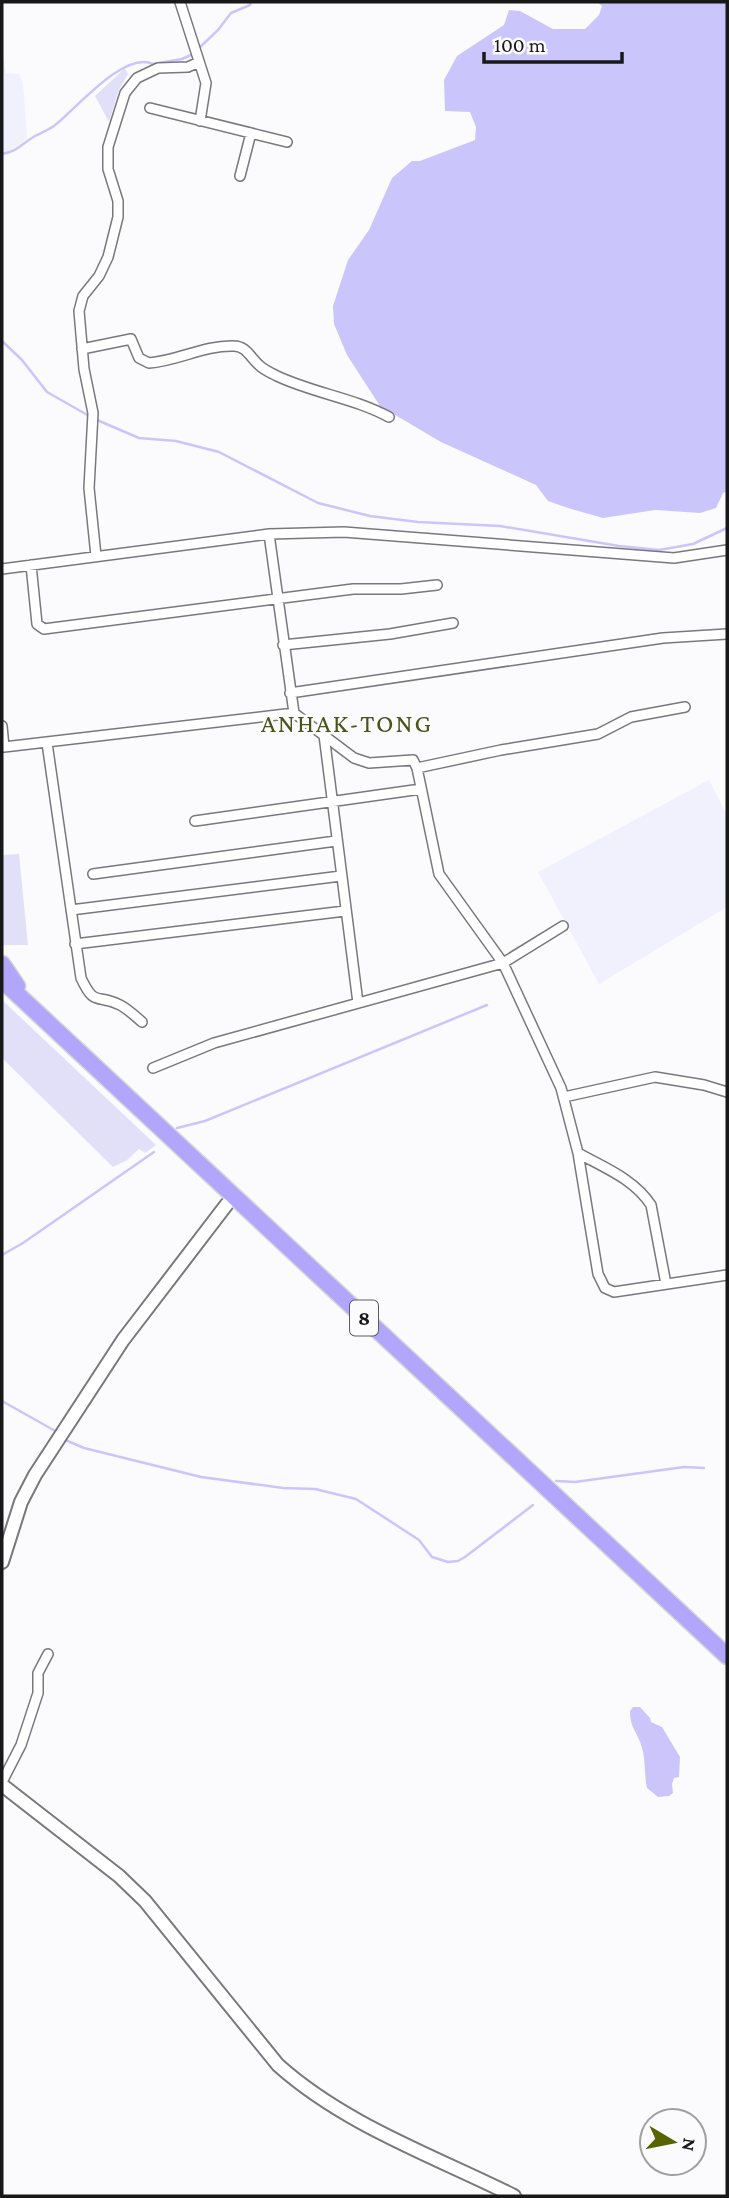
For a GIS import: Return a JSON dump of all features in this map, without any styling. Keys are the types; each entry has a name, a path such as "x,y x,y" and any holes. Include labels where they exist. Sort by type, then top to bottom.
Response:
{"highway":[{"path":"2,964 34,1011"},
{"name":"8","path":"2,979 727,1656"},
{"name":"8","path":"2,992 727,1668"}],"street":[{"path":"180,2 206,83 200,121"},
{"path":"96,556 89,488 92,417 79,311 83,296 99,276 108,257 118,217 118,201 108,169 108,147 125,93 137,78 159,68 188,67 199,62"},
{"path":"150,108 287,142"},
{"path":"240,176 251,133"},
{"path":"82,349 131,339 139,358 149,363 209,349 239,346 259,365 276,376 302,387 371,407 389,417"},
{"path":"2,569 269,534 344,532 674,558 727,550"},
{"path":"269,534 294,713 354,758 369,763 413,760 417,768 439,874 503,963 564,1097 578,1153 598,1274 605,1288 614,1292 727,1275"},
{"path":"30,565 37,624 44,629 353,589 401,589 437,585"},
{"path":"284,645 390,634 453,623"},
{"path":"290,693 663,638 727,634"},
{"path":"417,768 501,750 598,734 631,717 685,707"},
{"path":"2,726 5,747 294,713"},
{"path":"324,735 358,1003"},
{"path":"47,743 81,978 89,995 118,1003 142,1022"},
{"path":"195,821 421,789"},
{"path":"93,874 336,841"},
{"path":"71,910 341,876"},
{"path":"75,944 345,911"},
{"path":"153,1068 214,1043 503,963 563,926"},
{"path":"564,1097 655,1077 704,1085 727,1092"},
{"path":"578,1153 628,1180 645,1195 651,1205 666,1284"},
{"path":"2,1562 20,1502 35,1475 123,1340 227,1204"},
{"path":"48,1654 38,1673 38,1693 21,1745 2,1783 119,1876 145,1901 278,2064 293,2077 336,2108 514,2196"}],"shaded area":[{"path":"597,2 727,2 727,491 723,493 716,508 700,513 655,510 603,518 548,501 536,485 441,442 380,406 347,355 334,324 333,306 348,260 369,230 392,178 412,161 420,161 475,140 476,127 470,112 445,111 444,80 457,56 504,25 509,10 520,11 553,29 585,29 599,15 602,6"},
{"path":"2,48 6,73 19,74 23,84 27,138 8,152 2,153"},
{"path":"125,68 128,74 118,92 109,122 95,96"},
{"path":"709,780 727,815 727,907 599,984 538,872"},
{"path":"19,854 28,945 2,945 2,855"},
{"path":"2,1000 156,1145 145,1153 139,1149 127,1160 113,1167 2,1058"},
{"path":"633,1707 640,1707 651,1722 662,1727 680,1757 679,1777 674,1778 673,1793 669,1796 658,1797 647,1788 643,1753 630,1717"}],"waterway":[{"path":"198,49 231,13 250,5 251,2"},
{"path":"2,154 16,149 54,126 114,73 141,62 153,64 182,59 193,54"},
{"path":"2,341 22,360 47,392 91,417"},
{"path":"97,420 139,438 176,441 219,452 318,503 370,516 418,522 500,526 659,550 693,544 727,528"},
{"path":"177,1128 205,1121 487,1005"},
{"path":"2,1255 154,1152"},
{"path":"2,1401 57,1432"},
{"path":"63,1439 84,1448 201,1477 283,1488 315,1489 356,1499 419,1540 432,1557 448,1562 465,1557 533,1505"},
{"path":"556,1481 575,1482 684,1467 704,1468"}],"district":[{"name":"ANHAK-TONG","path":"347,723"}]}
